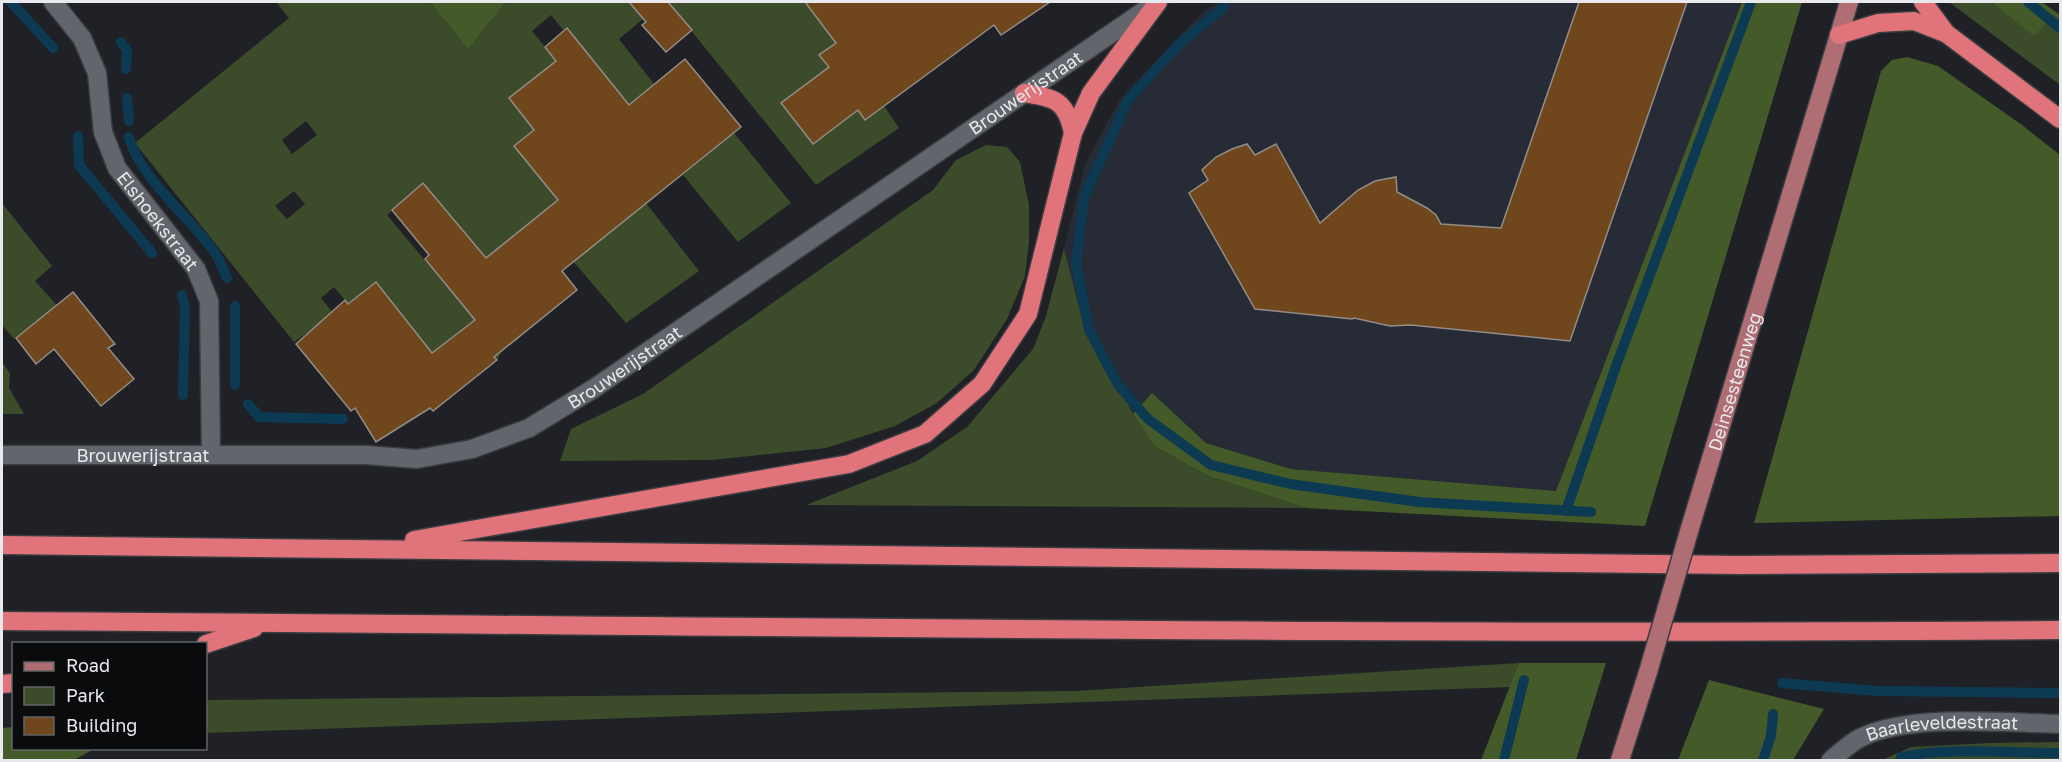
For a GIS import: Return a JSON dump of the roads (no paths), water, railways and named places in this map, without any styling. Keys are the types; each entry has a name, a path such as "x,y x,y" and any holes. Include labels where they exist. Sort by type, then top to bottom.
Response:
{"highway":[{"path":"369,548 849,464 925,434 982,384 1028,314 1073,133 1091,93 1158,2"},
{"path":"1923,2 1947,34"},
{"path":"1839,35 1878,22 1914,21 1947,34 2061,118"},
{"path":"1024,93 1045,96 1062,104 1070,119 1073,133"},
{"path":"2,545 1715,564 2061,563"},
{"path":"2,621 1255,630 1823,632 2061,630"},
{"path":"207,644 270,623"}],"main road":[{"name":"Deinsesteenweg","path":"1620,760 1849,2"}],"street":[{"name":"Elshoekstraat","path":"52,2 82,38 97,73 103,132 117,168 196,269 209,301 212,455"},
{"name":"Brouwerijstraat","path":"2,455 366,455 417,459 472,449 529,428 593,389 1158,2"},
{"name":"Baarleveldestraat","path":"1831,760 1859,739 1896,726 1962,722 2061,724"}],"waterway":[{"path":"11,2 53,48"},
{"path":"1566,511 1615,369 1751,2"},
{"path":"2028,2 2060,28"},
{"path":"1224,7 1178,45 1128,100 1084,197 1076,264 1089,330 1118,385 1148,419 1211,465 1290,484 1419,502 1591,512"},
{"path":"121,42 127,50 126,69"},
{"path":"127,98 129,121"},
{"path":"78,136 79,165 152,253"},
{"path":"129,137 134,152 143,167 215,253 227,278"},
{"path":"182,295 185,308 183,395"},
{"path":"235,306 235,385"},
{"path":"248,404 259,417 343,419"},
{"path":"1504,760 1524,680"},
{"path":"1782,683 1878,691 2060,693"},
{"path":"1763,760 1771,736 1773,714"},
{"path":"1901,757 1960,751 2060,753"}]}
